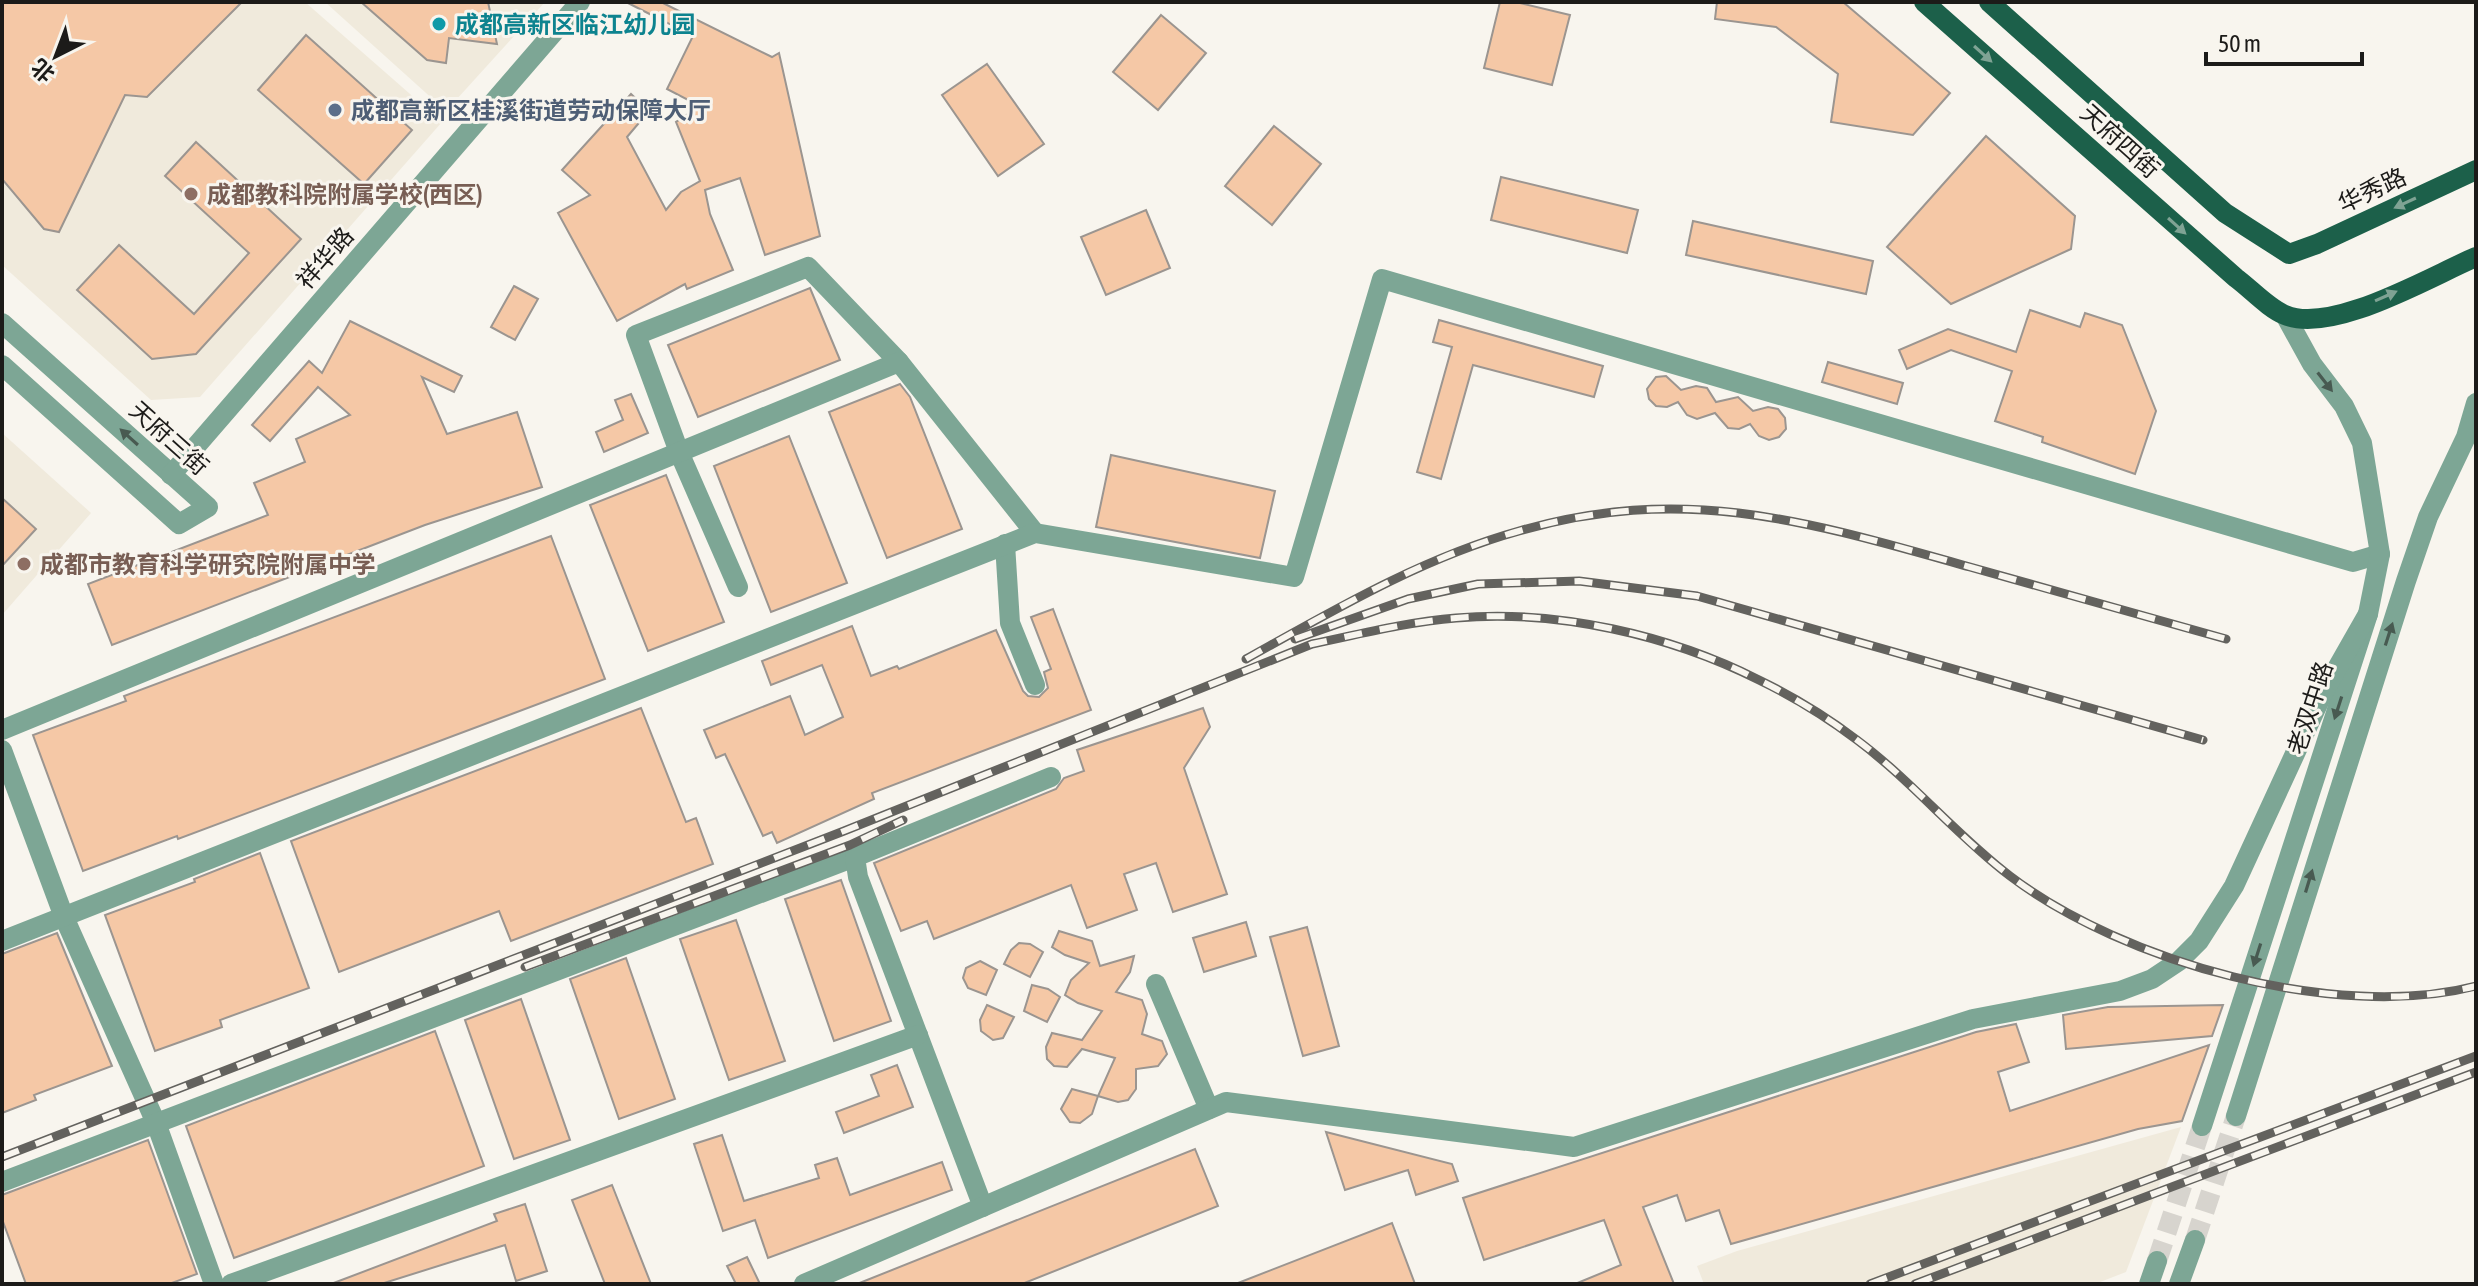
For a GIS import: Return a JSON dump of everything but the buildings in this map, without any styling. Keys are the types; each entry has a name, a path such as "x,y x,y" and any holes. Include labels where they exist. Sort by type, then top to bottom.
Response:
{"main road":[{"name":"天府四街","path":"1924,2 2236,278 2285,315"},
{"name":"天府四街","path":"1989,2 2225,213 2289,254"},
{"name":"华秀路","path":"2289,254 2476,170"},
{"path":"2285,315 2318,320 2355,310 2476,257"}],"street":[{"name":"祥华路","path":"171,475 580,2"},
{"path":"738,587 679,452 636,335 808,267 899,362 1035,533"},
{"path":"2,941 1035,533 1294,577 1382,279 2353,562 2380,554"},
{"name":"老双中路","path":"2202,1126 2368,614 2380,554 2362,443 2344,406 2312,364 2285,315"},
{"name":"天府三街","path":"2,323 208,507 179,524 2,365"},
{"path":"2,730 899,362"},
{"path":"2236,1116 2406,581 2428,517 2466,437 2476,403"},
{"path":"1005,544 1010,623 1035,685"},
{"path":"804,1284 1226,1102 1574,1147 1973,1019 2120,991 2152,979 2179,961 2199,941 2234,886 2323,693 2368,614"},
{"path":"2,750 64,917 156,1123 214,1284"},
{"path":"2,1182 855,857 1051,777"},
{"path":"855,857 858,877 983,1207"},
{"path":"1156,984 1209,1109"},
{"path":"231,1284 918,1035"},
{"path":"2179,1284 2195,1240"},
{"path":"2149,1284 2157,1261"}],"shaded area":[{"name":"成都教科院附属学校(西区)","path":"2,2 305,2 442,122 200,397 151,400 2,265"},
{"path":"325,2 545,2 446,111"},
{"name":"成都市教育科学研究院附属中学","path":"2,433 91,513 2,615"},
{"path":"2181,1127 2126,1272 2095,1284 1704,1284 1697,1266 1737,1251"}],"tunnel":[{"path":"2195,1240 2236,1116"},
{"path":"2157,1261 2202,1126"}],"railway":[{"path":"1246,659 1413,570 1483,542 1580,517 1637,510 1693,509 1801,523 2226,639"},
{"path":"1295,639 1408,599 1478,584 1579,581 1697,596 2203,740"},
{"path":"2,1157 844,831 1312,644 1402,625 1456,618 1533,618 1612,629 1688,650 1759,680 1810,708 1857,740 2010,876 2057,907 2111,935 2170,958 2233,977 2297,990 2360,996 2421,995 2476,986"},
{"path":"525,967 850,845 903,820"},
{"path":"1870,1284 2476,1056"},
{"path":"1915,1284 2476,1072"}],"place":[{"name":"成都高新区临江幼儿园","path":"439,24"},
{"name":"成都高新区桂溪街道劳动保障大厅","path":"335,110"},
{"name":"成都教科院附属学校(西区)","path":"191,194"},
{"name":"成都市教育科学研究院附属中学","path":"24,564"}]}
